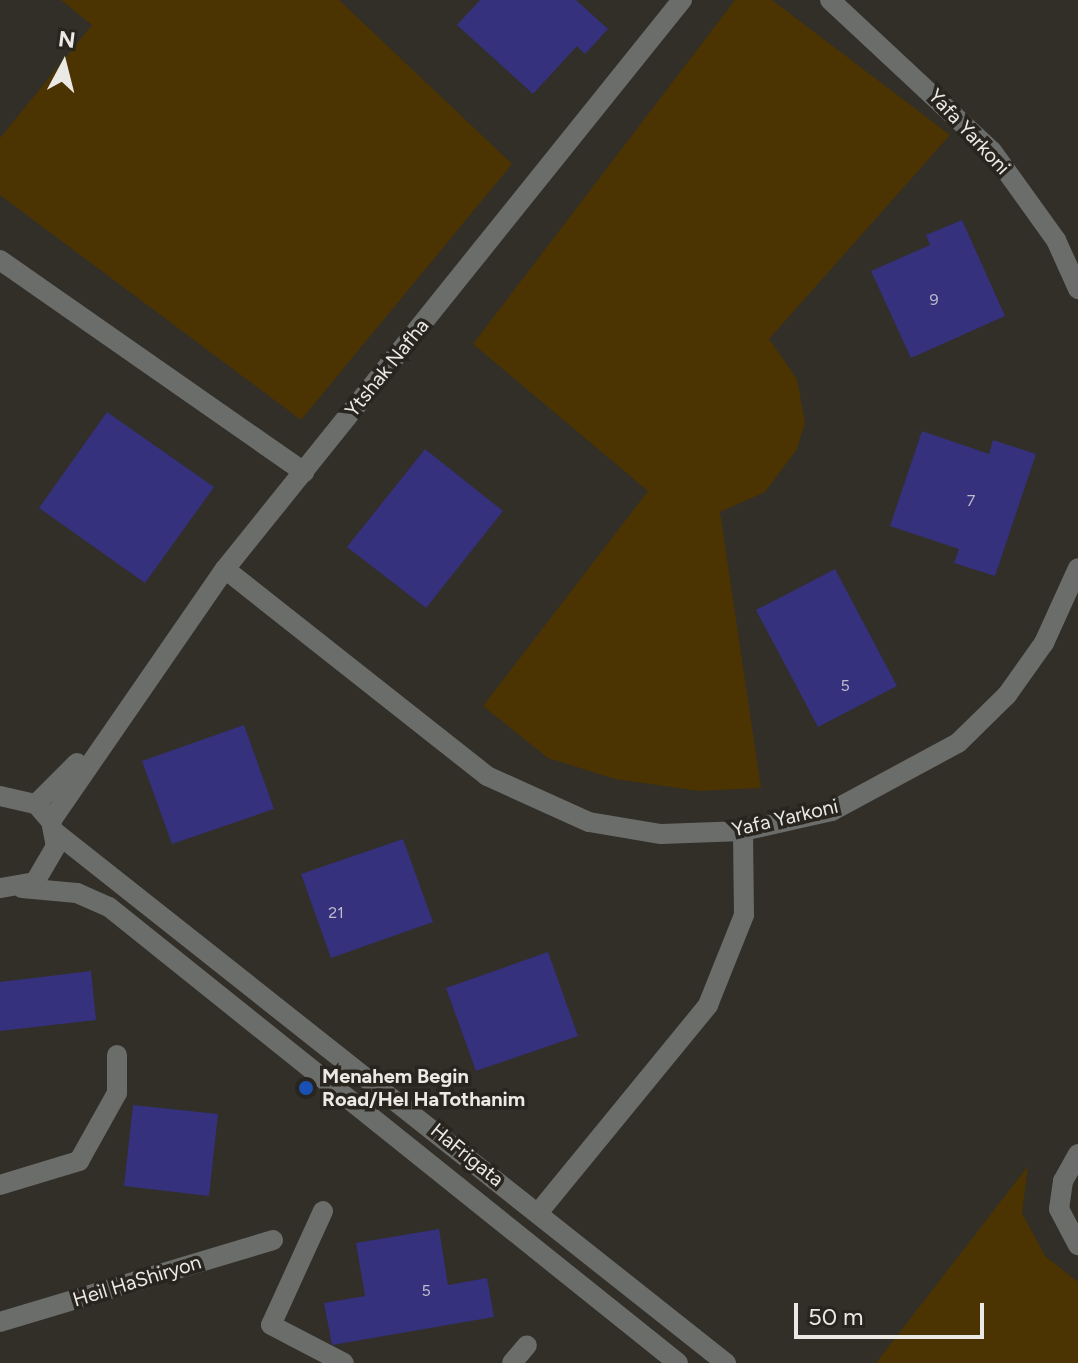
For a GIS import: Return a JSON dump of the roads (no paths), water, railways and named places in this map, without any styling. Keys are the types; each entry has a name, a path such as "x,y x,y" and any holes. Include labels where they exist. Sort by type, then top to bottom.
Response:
{"street":[{"name":"Ytshak Nafha","path":"8,890 53,860 53,826 100,741 225,569 682,0"},
{"name":"Yafa Yarkoni","path":"830,0 992,151 1056,240 1078,289"},
{"path":"0,260 304,472"},
{"name":"Yafa Yarkoni","path":"225,569 412,722 541,806 661,834 743,831 832,811 958,743 1007,695 1044,643 1078,568"},
{"name":"Ytshak Nafha","path":"36,804 100,741"},
{"path":"1,795 36,804"},
{"name":"HaFrigata","path":"36,804 53,826 726,1363"},
{"path":"538,1213 708,1005 744,915 743,831"},
{"name":"HaFrigata","path":"8,890 77,893 109,907 678,1363"},
{"path":"0,1185 79,1161 117,1093 117,1055"},
{"path":"1078,1154 1059,1196 1061,1222 1078,1245"},
{"path":"323,1211 271,1325 344,1363"},
{"name":"Heil HaShiryon","path":"0,1322 273,1240"},
{"path":"512,1363 527,1345"}],"place":[{"name":"Menahem Begin Road/Hel HaTothanim","path":"306,1088"}]}
